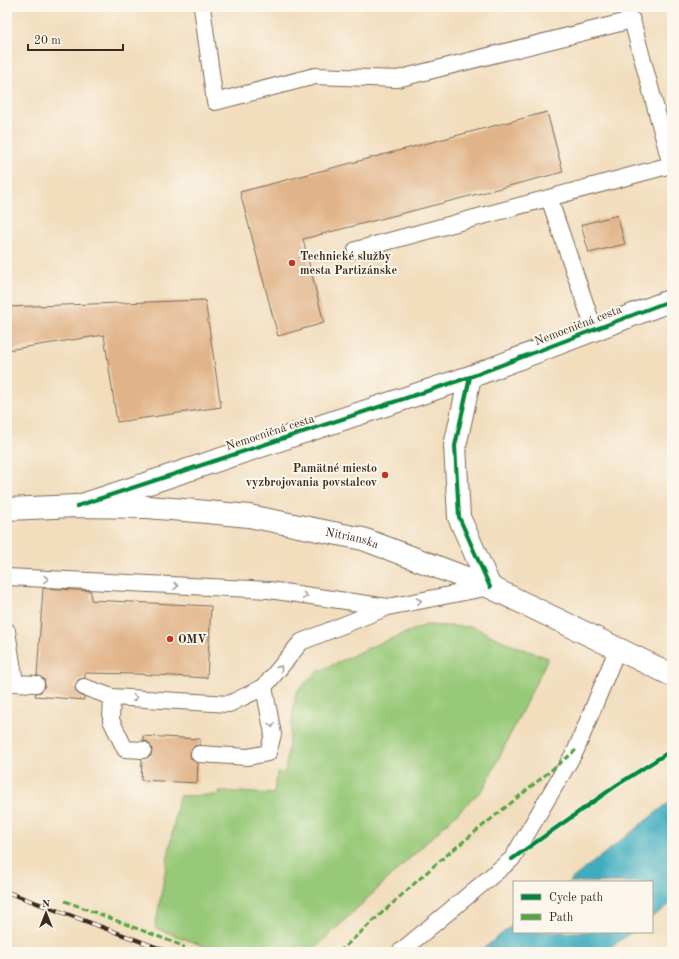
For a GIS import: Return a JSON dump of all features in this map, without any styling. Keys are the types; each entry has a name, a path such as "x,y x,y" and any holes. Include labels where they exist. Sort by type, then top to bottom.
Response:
{"street":[{"name":"Nemocničná cesta","path":"77,506 470,377 672,300"},
{"path":"470,377 455,446 459,517 490,587"},
{"name":"Nitrianska","path":"7,509 77,506 146,507 196,511 248,516 362,539 490,587 617,650 672,675"}],"lane":[{"path":"202,7 215,102 315,76 397,79 632,20 671,165 356,250"},
{"path":"549,198 594,329"},
{"path":"7,577 269,590 388,607"},
{"path":"84,687 112,697 229,704 264,687 301,642 388,607 490,587"},
{"path":"7,632 15,683 36,684"},
{"path":"400,952 512,859 576,750 617,650"},
{"path":"199,754 248,757 268,753 273,734 264,687"},
{"path":"112,697 111,720 125,749 143,750"}],"green space":[{"path":"426,625 474,627 509,644 548,658 484,788 311,952 220,952 155,928 179,796 216,795 220,791 274,794 277,773 285,772 296,692 317,672 373,646"}],"water":[{"path":"672,800 672,903 653,916 653,881 569,881"},
{"path":"513,925 513,933 631,933 604,952 479,952"}],"building":[{"path":"547,112 563,172 303,239 324,323 278,336 240,192"},
{"path":"617,215 625,244 589,253 581,225"},
{"path":"205,300 221,407 117,422 104,335 7,350 7,307"},
{"path":"43,588 91,591 91,600 211,606 207,678 85,673 85,678 78,680 75,688 77,693 84,697 84,700 35,696 36,693 41,692 45,685 44,679 37,675"},
{"path":"143,736 200,739 200,745 194,746 190,753 191,759 198,763 197,783 141,780 142,759 151,756 152,750 148,742 143,740"}],"railway":[{"path":"7,892 169,952"}],"marked path":[{"path":"339,952 437,863 576,750"},
{"path":"65,901 183,946 185,952"}],"cycle path":[{"path":"77,506 470,377 672,300"},
{"path":"470,377 455,446 459,517 490,587"},
{"path":"512,859 617,785 672,750"}],"place":[{"name":"Technické služby mesta Partizánske","path":"292,263"},
{"name":"Pamätné miesto vyzbrojovania povstalcov","path":"385,475"},
{"name":"OMV","path":"170,639"}]}
